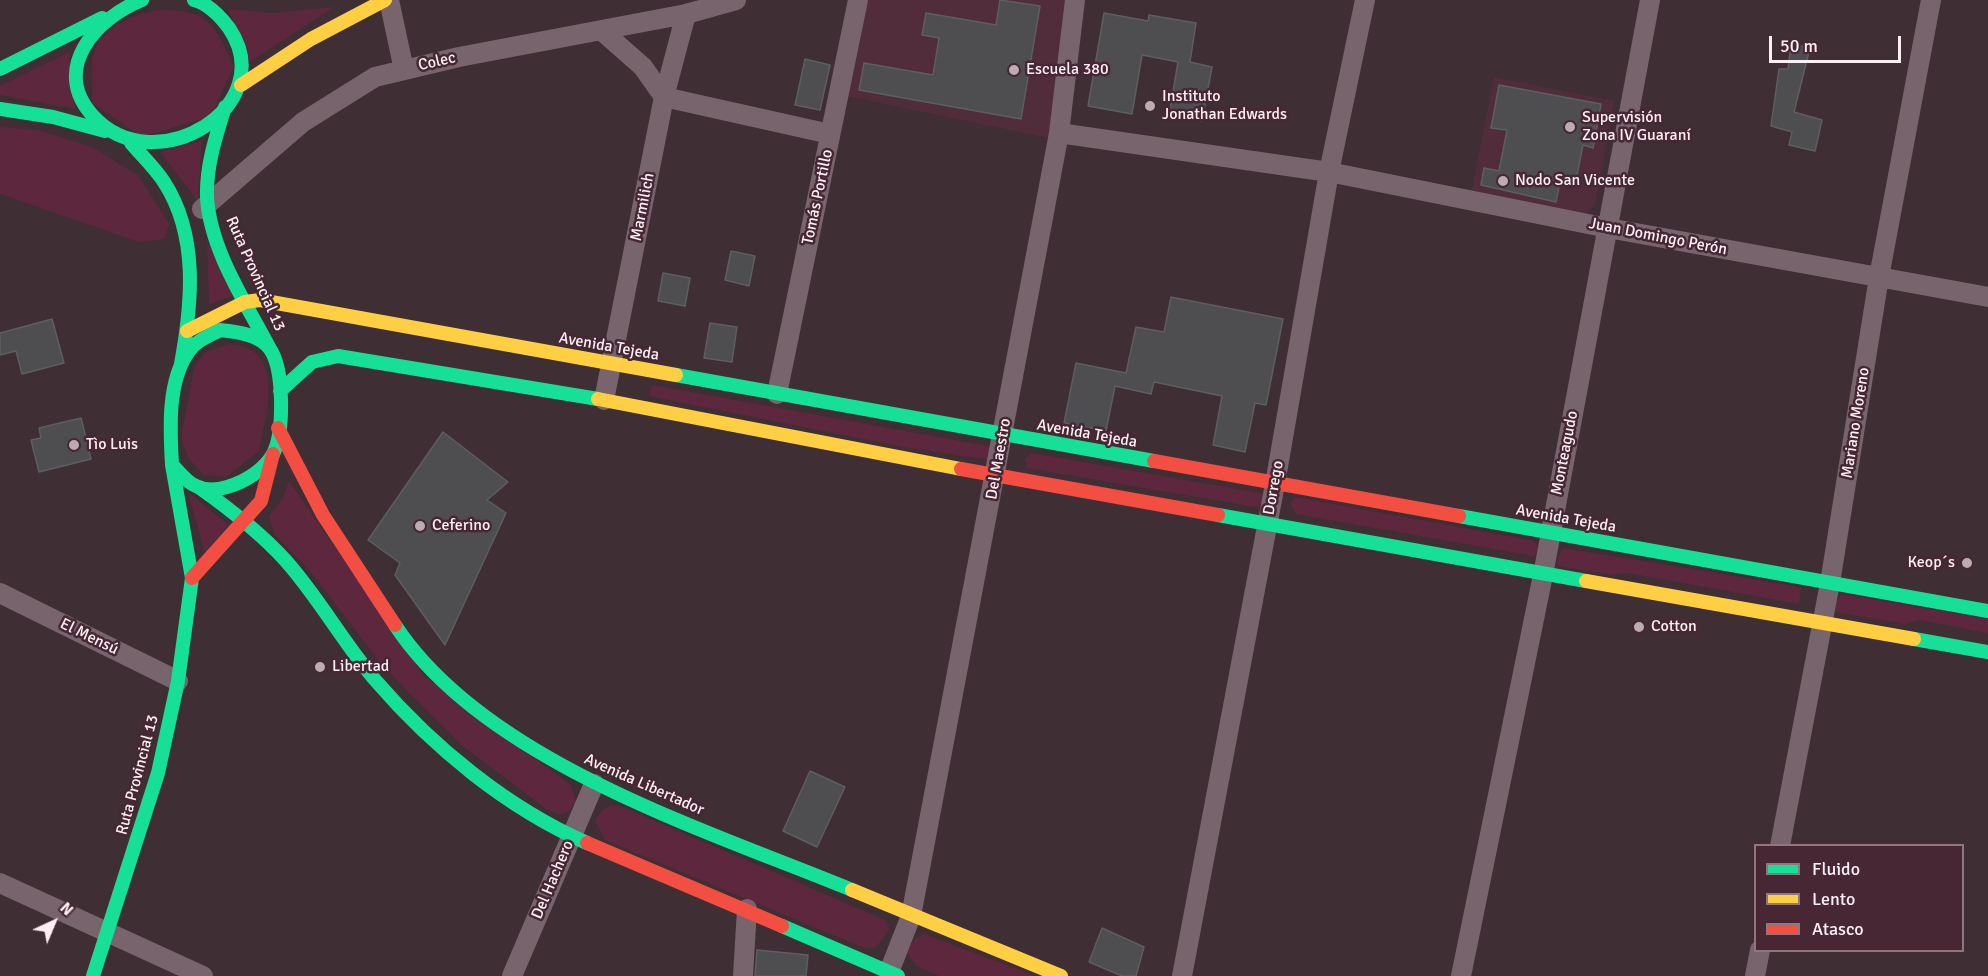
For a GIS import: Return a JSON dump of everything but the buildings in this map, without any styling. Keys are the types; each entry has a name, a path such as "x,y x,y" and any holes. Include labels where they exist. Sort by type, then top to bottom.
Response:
{"main road":[{"path":"0,69 126,4 142,0"},
{"path":"194,0 216,8 234,34 242,51 241,85"},
{"path":"199,1 206,0"},
{"path":"0,109 53,117 105,131 131,143 159,145 181,138 210,123 241,85 281,55 325,29 387,0"},
{"path":"105,131 88,111 78,85 78,62 88,37 106,16"},
{"name":"Ruta Provincial 13","path":"225,107 213,140 208,205 215,231 245,302 270,349"},
{"path":"131,143 166,184 183,223 191,261 187,331 171,439 172,465 245,520 287,562 376,681 438,744 494,790 572,836 747,909 893,974"},
{"name":"Avenida Tejeda","path":"187,331 245,302 260,300 1988,611"},
{"path":"180,368 197,342 220,330 243,333 258,339 270,349 278,362 280,391 274,453 261,501 192,578"},
{"path":"280,391 306,365 326,356 338,356 604,400 996,476 1268,522 1543,575 1988,652"},
{"name":"Avenida Libertador","path":"278,428 323,515 402,636 449,688 502,728 594,784 1061,976"},
{"path":"200,488 219,489 236,484 254,474 274,453"},
{"name":"Ruta Provincial 13","path":"93,976 158,774 178,681 192,578 172,465"}],"street":[{"path":"387,0 404,70"},
{"name":"Colec","path":"183,223 208,205 303,122 375,77 686,14 736,0"},
{"name":"Tomás Portillo","path":"777,394 858,0"},
{"name":"Del Maestro","path":"893,974 911,916 1004,435 1059,133 1075,0"},
{"name":"Dorrego","path":"1182,976 1275,484 1329,172 1365,0"},
{"name":"Monteagudo","path":"1461,976 1543,575 1650,0"},
{"name":"Mariano Moreno","path":"1780,844 1823,623 1879,277 1931,0"},
{"name":"Marmilich","path":"604,400 664,97 686,14"},
{"path":"601,30 643,67 664,97 830,134"},
{"name":"Juan Domingo Perón","path":"1059,133 1329,172 1608,228 1988,297"},
{"name":"El Mensú","path":"0,593 178,681"},
{"name":"Del Hachero","path":"512,976 594,784"},
{"path":"0,883 203,976"},
{"path":"743,976 747,909"},
{"path":"1755,976 1760,952"}],"shaded area":[{"path":"864,0 1067,0 1050,138 846,96"},
{"path":"334,7 248,63 228,9 273,13"},
{"path":"164,10 193,14 210,24 222,41 234,66 211,116 142,137 92,103 94,51 106,34 124,21 145,13"},
{"path":"69,52 75,109 0,95 0,86"},
{"path":"1494,77 1614,101 1595,206 1583,214 1471,194"},
{"path":"0,127 38,130 92,147 138,175 169,224 164,239 139,242 0,194"},
{"path":"202,140 198,201 160,152"},
{"path":"207,241 236,294 209,305"},
{"path":"229,344 247,348 258,356 265,367 269,395 267,410 259,451 226,477 204,475 188,458 181,438 194,368 204,353"},
{"path":"652,385 993,447 991,460 909,448 649,396"},
{"path":"1032,453 1265,494 1265,506 1255,507 1027,468 1025,458"},
{"path":"289,481 424,676 571,785 576,802 569,811 560,815 549,811 464,747 380,662 309,570 274,534 269,516 283,498"},
{"path":"188,492 228,525 205,553"},
{"path":"1295,497 1535,541 1538,548 1534,556 1296,514 1290,503"},
{"path":"1563,548 1801,587 1799,604 1628,573 1610,575 1558,566 1558,557"},
{"path":"1841,594 1988,619 1988,633 1919,620 1905,624 1836,612 1836,602"},
{"path":"612,805 623,807 885,920 889,930 876,947 866,949 605,840 595,821 602,810"},
{"path":"924,934 1036,976 939,976 916,966 907,953 914,940"}],"traffic: fast":[{"path":"142,0 125,8 95,32 84,47 77,63 76,81 81,98 93,116 119,135 148,142 177,139 204,127 226,108 239,84 241,57 229,28 214,11 194,0"},
{"path":"0,69 102,18"},
{"path":"225,107 208,174 207,197 210,217 215,237 231,276 270,349"},
{"path":"0,109 53,117 105,131"},
{"path":"131,143 164,182 175,203 188,247 190,294 181,364"},
{"path":"220,330 254,337 270,349 275,358 280,385 280,429 274,452 266,464 241,482 223,488 208,489 200,488 189,482 172,465 173,391 182,363 192,347 220,330"},
{"path":"280,391 312,362 338,356 598,399"},
{"path":"676,375 1154,461"},
{"path":"93,976 158,773 178,681 192,578 172,465"},
{"path":"200,488 245,522 286,561 364,667 398,705 447,752 500,794 557,829 587,843"},
{"path":"1218,515 1586,581"},
{"path":"1459,516 1988,611"},
{"path":"395,625 434,673 483,715 540,753 602,786 667,816 852,890"},
{"path":"1914,639 1988,652"},
{"path":"782,926 898,976"}],"traffic: slow":[{"path":"241,85 311,39 385,0"},
{"path":"187,331 245,302 260,300 676,375"},
{"path":"598,399 961,469"},
{"path":"1586,581 1914,639"},
{"path":"852,890 1061,976"}],"traffic: jam":[{"path":"278,428 323,515 395,625"},
{"path":"192,578 261,501 273,454"},
{"path":"1154,461 1459,516"},
{"path":"961,469 1218,515"},
{"path":"587,843 782,926"}],"place":[{"name":"Escuela 380","path":"1014,70"},
{"name":"Instituto Jonathan Edwards","path":"1150,106"},
{"name":"Supervisión Zona IV Guaraní","path":"1570,127"},
{"name":"Nodo San Vicente","path":"1503,181"},
{"name":"Tìo Luis","path":"74,445"},
{"name":"Ceferino","path":"420,526"},
{"name":"Keop´s","path":"1967,563"},
{"name":"Cotton","path":"1639,627"},
{"name":"Libertad","path":"320,667"}]}
